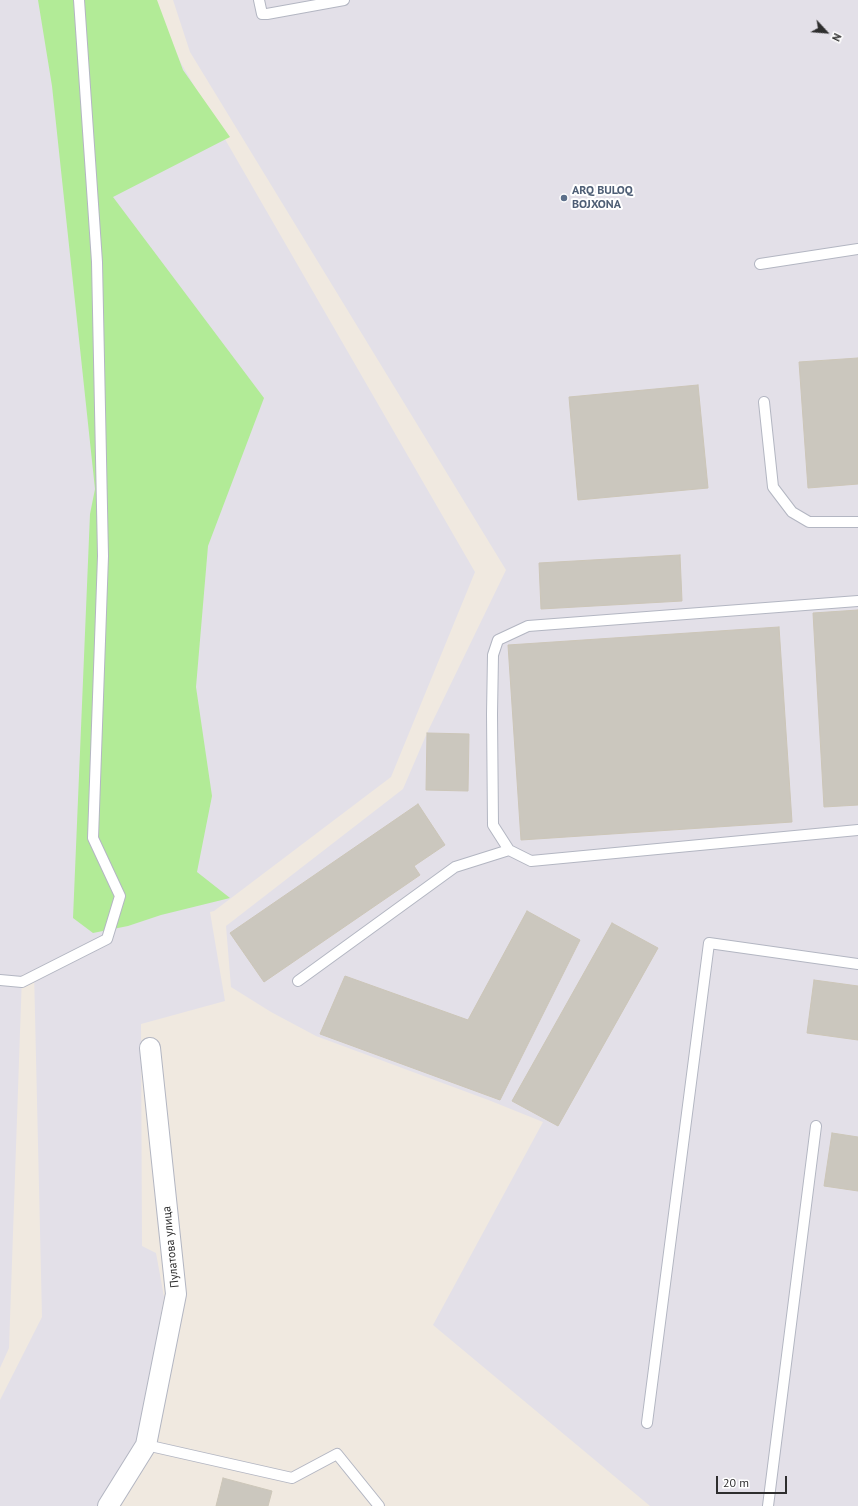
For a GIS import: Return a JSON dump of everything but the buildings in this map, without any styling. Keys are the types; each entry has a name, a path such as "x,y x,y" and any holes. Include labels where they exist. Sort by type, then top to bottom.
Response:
{"street":[{"name":"Пулатова улица","path":"108,1506 146,1444 176,1294 150,1048"}],"lane":[{"path":"0,980 22,982 107,938 120,896 93,838 103,548 97,262 79,0"},
{"path":"259,0 262,14 344,0"},
{"path":"760,264 858,249"},
{"path":"764,402 773,487 792,512 809,522 858,522"},
{"path":"858,601 528,626 498,640 493,656 493,826 509,850 531,861 858,830"},
{"path":"298,981 455,867 509,850"},
{"path":"648,1423 709,944 858,964"},
{"path":"768,1506 816,1126"},
{"path":"146,1444 292,1478 336,1454 379,1506"}],"shaded area":[{"path":"0,0 153,0 181,63 475,572 391,777 214,911 210,912 225,1001 141,1024 142,1246 156,1253 164,1297 138,1441 97,1506 0,1506 0,1400 42,1317 34,971 22,975 9,1348 0,1368"},
{"name":"ARQ BULOQ BOJXONA","path":"173,0 858,0 858,1506 650,1506 433,1325 543,1122 491,1101 316,1036 271,1012 231,987 226,926 403,789 427,733 506,570 190,52"}],"green space":[{"path":"38,0 157,0 183,70 230,137 113,197 264,398 208,546 196,687 212,796 197,872 230,898 161,915 128,926 93,933 73,918 90,514 95,489 52,86"}],"place":[{"name":"ARQ BULOQ BOJXONA","path":"564,198"}]}
